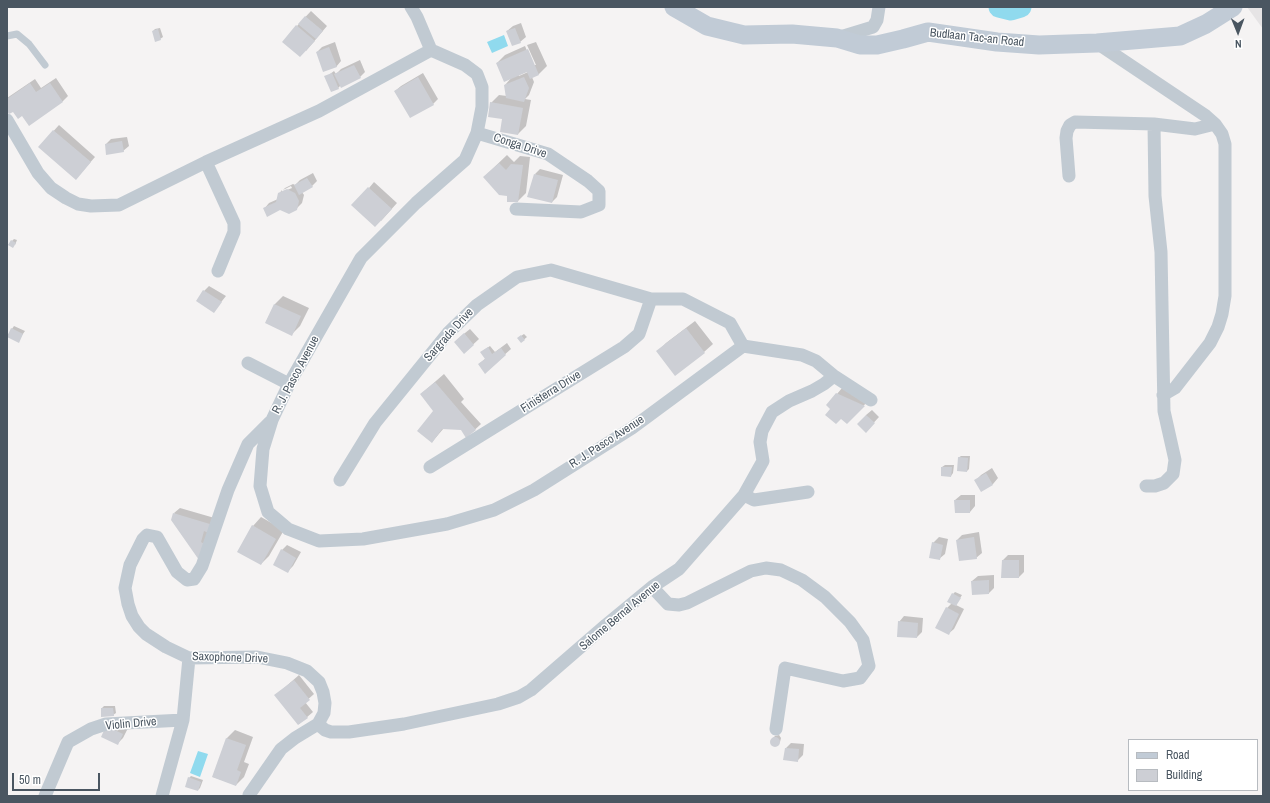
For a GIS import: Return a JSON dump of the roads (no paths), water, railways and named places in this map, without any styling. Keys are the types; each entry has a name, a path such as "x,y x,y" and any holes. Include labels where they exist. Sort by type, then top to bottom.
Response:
{"street":[{"path":"7,120 38,173 51,188 78,204 91,206 119,205 206,162 319,111 431,50 417,17 411,7"},
{"name":"Budlaan Tac-an Road","path":"674,7 707,26 744,35 792,34 837,38 860,45 877,45 928,32 996,42 1039,45 1097,43 1180,36 1206,24 1233,7"},
{"path":"837,38 873,27 877,20 879,7"},
{"path":"1097,43 1215,124 1222,134 1225,144 1225,296 1222,314 1218,327 1210,343 1181,381 1169,393 1163,395"},
{"name":"R. J. Pasco Avenue","path":"431,50 465,65 476,74 482,87 482,107 477,132 465,160 416,202 361,258 289,384 272,420 263,449 260,486 268,512 288,529 319,541 363,539 447,524 494,510 534,490 632,428 743,346"},
{"path":"1069,176 1066,131 1070,125 1075,122 1154,124 1195,128 1215,124"},
{"path":"1146,486 1164,484 1173,474 1175,460 1165,416 1163,395 1161,252 1155,196 1154,124"},
{"name":"Conga Drive","path":"477,132 548,154 588,181 599,191 598,205 581,212 516,209"},
{"path":"206,162 234,223 234,232 218,271"},
{"name":"Sargrada Drive","path":"340,480 375,423 448,333 477,305 518,278 551,270 651,299 683,299 730,323 743,346"},
{"name":"Finisterra Drive","path":"430,467 624,348 639,334 651,299"},
{"path":"743,346 802,355 816,361 834,376 871,400"},
{"path":"248,363 289,384"},
{"name":"Salome Bernal Avenue","path":"318,724 326,730 332,732 349,732 404,724 462,713 498,704 519,697 531,690 652,587 679,569 744,495 763,462 760,442 762,430 772,412 789,401 812,392 834,376"},
{"name":"Saxophone Drive","path":"272,420 248,444 228,490 202,566 194,579 187,580 177,572 157,537 147,535 143,539 130,565 125,588 128,604 136,623 146,634 166,647 189,658 257,657 287,663 307,671 319,682 323,692 325,703 324,713 318,724"},
{"path":"744,495 754,500 808,492"},
{"path":"652,587 668,604 679,605 693,600 750,571 766,568 781,570 802,580 825,597 850,622 863,640 869,666 860,678 843,681 785,668 776,729"},
{"path":"162,796 183,720 189,658"},
{"name":"Violin Drive","path":"45,796 68,742 91,729 106,724 183,720"},
{"path":"248,795 282,749 295,738 318,724"}],"lane":[{"path":"7,36 17,34 29,44 45,65"}],"water":[{"path":"504,35 508,46 492,53 487,42"},
{"path":"198,751 208,754 200,777 190,773"}],"waterway":[{"path":"999,7 1011,10 1021,7"}]}
